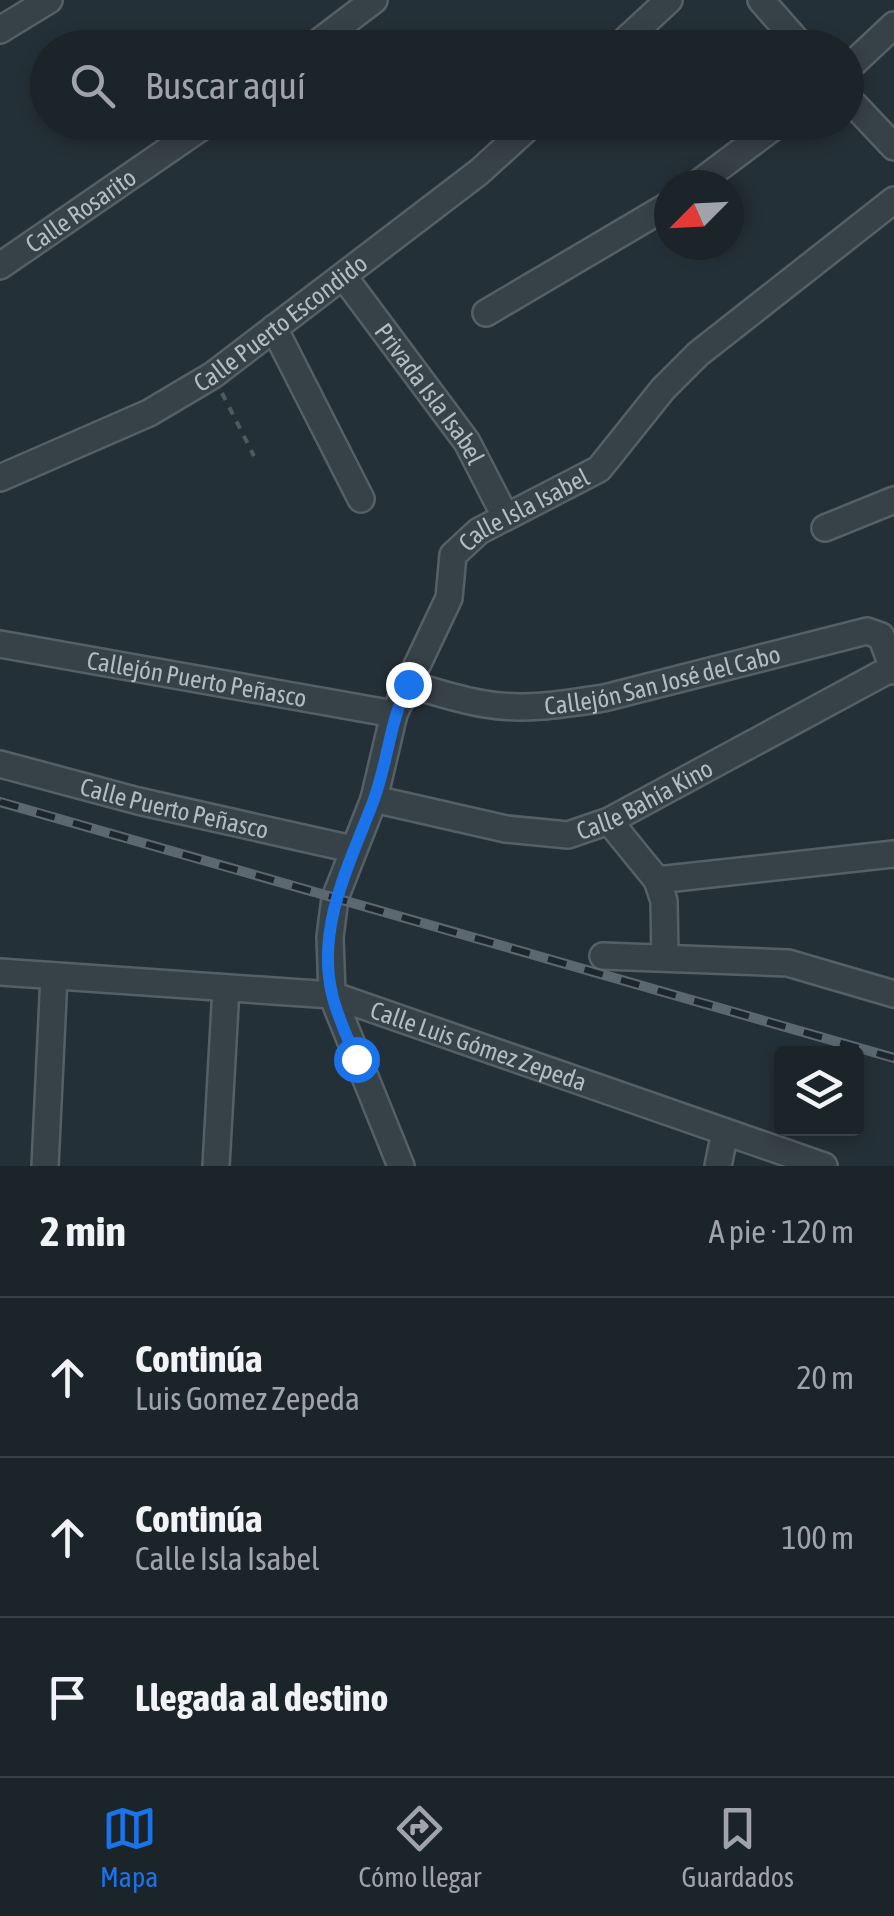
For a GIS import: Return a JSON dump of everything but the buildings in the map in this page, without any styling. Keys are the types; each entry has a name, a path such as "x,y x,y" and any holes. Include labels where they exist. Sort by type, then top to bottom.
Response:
{"street":[{"path":"0,30 48,0"},
{"path":"335,30 374,0"},
{"path":"636,30 669,0"},
{"path":"762,0 788,30"},
{"path":"864,53 894,25"},
{"path":"864,115 894,147"},
{"name":"Calle Rosarito","path":"0,266 183,140"},
{"name":"Calle Puerto Escondido","path":"0,478 148,413 213,375 479,172 514,140"},
{"path":"716,170 756,140"},
{"name":"Calle Isla Isabel","path":"400,1166 332,995 330,937 335,898 374,798 394,714 449,598 453,555 478,532 505,516 600,469 663,389 698,354 894,200"},
{"path":"486,313 654,214"},
{"name":"Privada Isla Isabel","path":"344,277 467,442 505,516"},
{"path":"274,328 361,499"},
{"path":"825,528 894,500"},
{"name":"Callejón San José del Cabo","path":"408,684 483,704 561,705 604,698 859,631 881,636 894,668"},
{"name":"Callejón Puerto Peñasco","path":"0,644 394,714"},
{"name":"Calle Bahía Kino","path":"374,798 506,829 568,834 609,820 894,668"},
{"name":"Calle Puerto Peñasco","path":"0,764 138,801 352,849"},
{"path":"609,820 657,880 664,901 665,958"},
{"path":"657,880 894,854"},
{"path":"604,956 788,963 894,994"},
{"name":"Calle Luis Gómez Zepeda","path":"0,972 332,995 824,1166"},
{"path":"45,1166 54,976"},
{"path":"216,1166 226,988"},
{"path":"718,1166 725,1132"}],"path":[{"path":"213,375 254,456"}],"railway":[{"path":"0,802 894,1058"}],"route":[{"path":"356,1059 332,995 328,966 335,898 374,798 394,714 408,684"}]}
